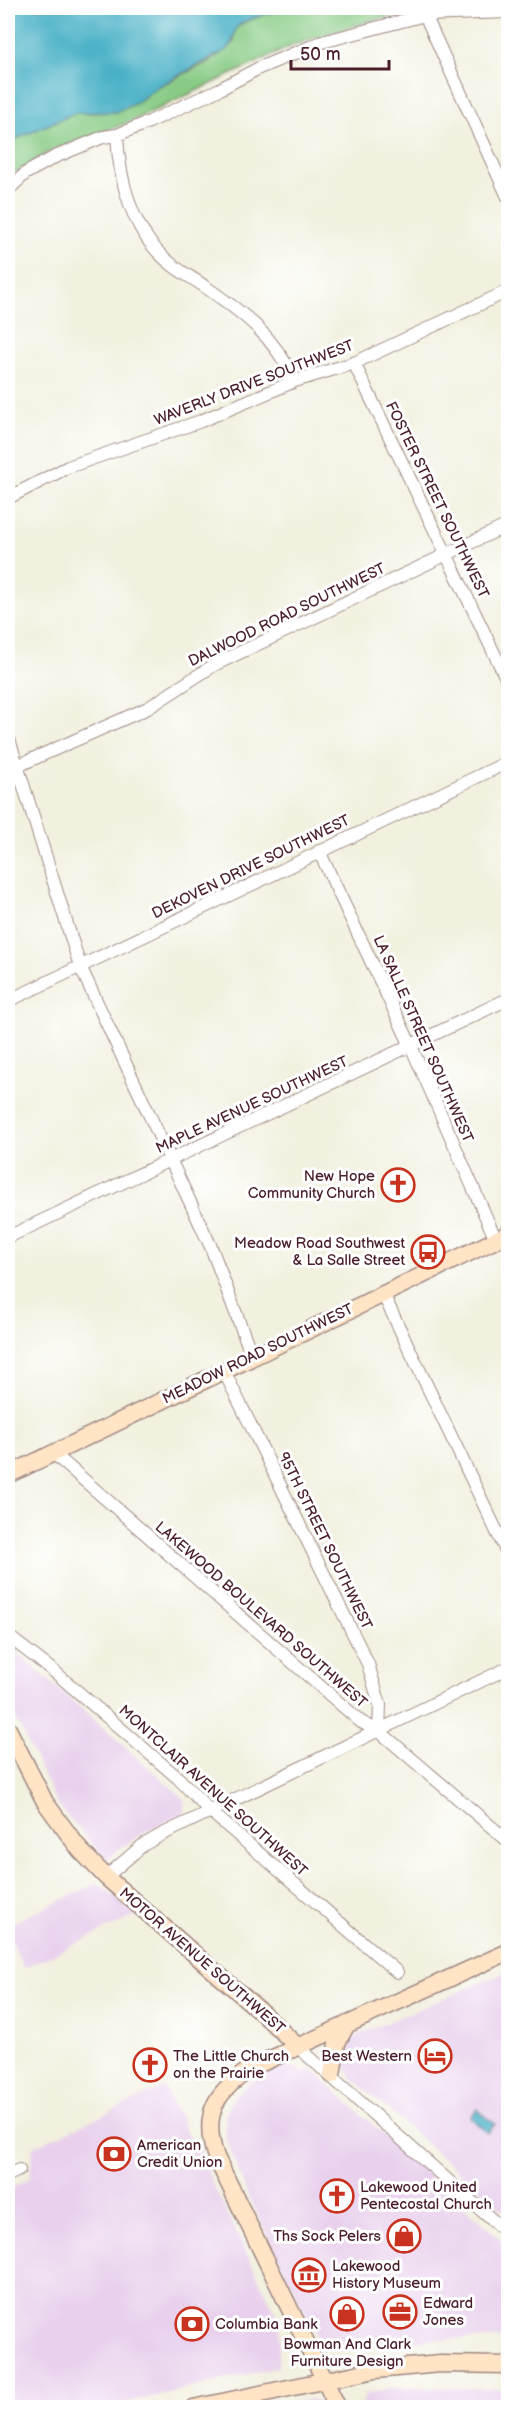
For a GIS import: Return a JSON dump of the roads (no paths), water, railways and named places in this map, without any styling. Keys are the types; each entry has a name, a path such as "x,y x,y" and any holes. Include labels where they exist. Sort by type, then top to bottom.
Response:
{"street":[{"path":"8,190 26,173 55,156 149,122 220,90 259,68 322,42 425,15 508,12"},
{"path":"425,15 508,197"},
{"path":"117,135 118,165 123,184 136,217 152,243 169,262 256,324 285,360 295,381"},
{"name":"WAVERLY DRIVE SOUTHWEST","path":"8,498 68,466 201,421 295,381 354,363 508,291"},
{"name":"FOSTER STREET SOUTHWEST","path":"354,363 508,682"},
{"name":"DALWOOD ROAD SOUTHWEST","path":"16,766 148,708 214,665 508,525"},
{"path":"8,736 80,966 211,1246 252,1356"},
{"name":"DEKOVEN DRIVE SOUTHWEST","path":"8,1001 508,762"},
{"name":"LA SALLE STREET SOUTHWEST","path":"319,851 502,1237"},
{"name":"MAPLE AVENUE SOUTHWEST","path":"8,1237 508,999"},
{"name":"MEADOW ROAD SOUTHWEST","path":"8,1475 502,1237"},
{"path":"383,1294 508,1555"},
{"name":"95TH STREET SOUTHWEST","path":"224,1371 368,1665 380,1705 379,1731"},
{"name":"LAKEWOOD BOULEVARD SOUTHWEST","path":"52,1453 361,1722 379,1731 508,1841"},
{"name":"MONTCLAIR AVENUE SOUTHWEST","path":"8,1636 56,1673 178,1778 210,1811 397,1972"},
{"path":"106,1877 142,1845 508,1668"},
{"name":"MOTOR AVENUE SOUTHWEST","path":"8,1731 45,1802 80,1850 106,1877 259,2010 332,2075 348,2094 508,2234"},
{"path":"338,2408 216,2157 211,2127 216,2103 219,2095 233,2080 255,2066 508,1952"},
{"path":"332,2075 337,2043 347,2024"},
{"path":"194,2408 325,2379 402,2366 508,2365"}],"water":[{"path":"8,8 284,8 239,25 227,50 157,87 136,103 116,112 75,113 8,142"},
{"path":"477,2109 495,2124 487,2133 470,2117"}],"place":[{"name":"New Hope Community Church","path":"398,1185"},
{"name":"Meadow Road Southwest & La Salle Street","path":"428,1252"},
{"name":"Best Western","path":"435,2056"},
{"name":"The Little Church on the Prairie","path":"150,2065"},
{"name":"American Credit Union","path":"114,2154"},
{"name":"Lakewood United Pentecostal Church","path":"337,2196"},
{"name":"Ths Sock Pelers","path":"404,2236"},
{"name":"Lakewood History Museum","path":"309,2275"},
{"name":"Edward Jones","path":"400,2312"},
{"name":"Bowman And Clark Furniture Design","path":"347,2314"},
{"name":"Columbia Bank","path":"192,2324"}]}
